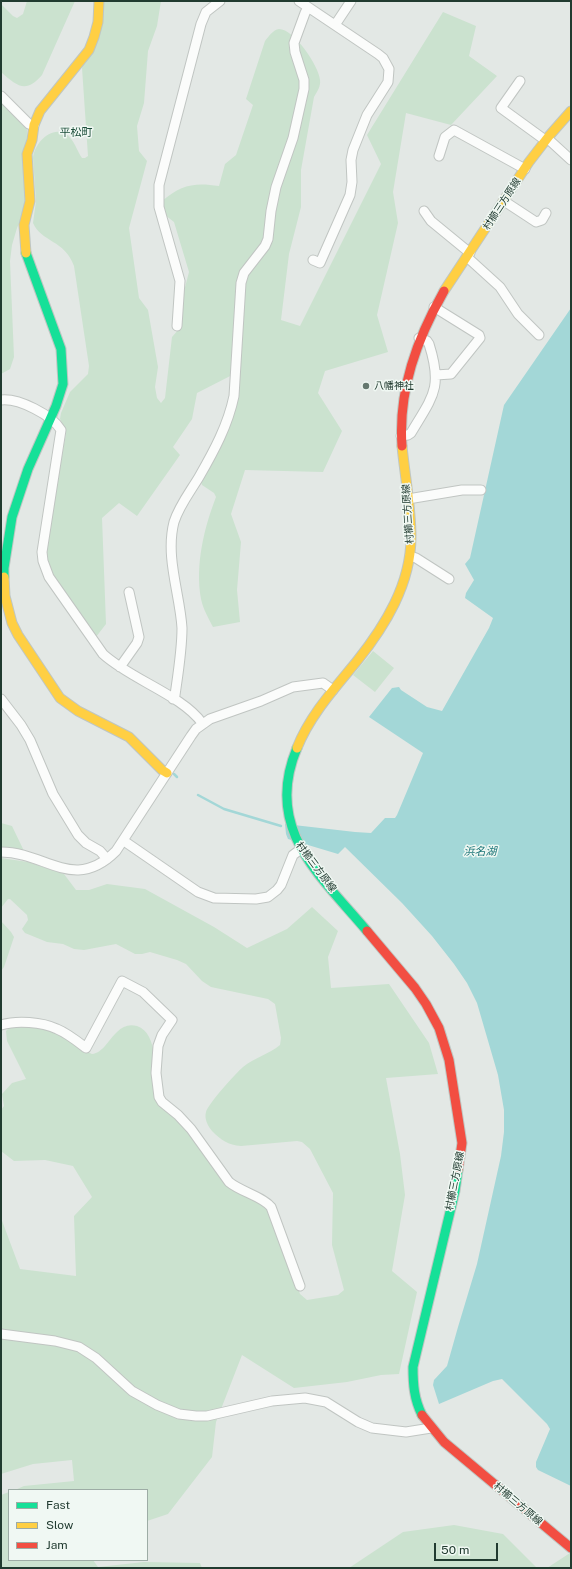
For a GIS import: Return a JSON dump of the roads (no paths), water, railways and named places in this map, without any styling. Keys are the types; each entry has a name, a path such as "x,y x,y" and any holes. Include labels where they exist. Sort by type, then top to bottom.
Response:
{"main road":[{"path":"99,1 99,18 88,51 44,104 40,111 34,125 27,159 30,201 24,225 24,242 28,259 57,338 63,360 63,384 51,418 22,485 9,534 4,582 5,596 12,623 25,647 60,698 78,711 129,737 162,770 167,773"},
{"name":"村櫛三方原線","path":"571,111 546,139 504,200 434,307 419,338 410,364 404,392 401,436 411,528 410,556 405,578 389,614 368,647 333,690 310,723 293,754 287,785 291,827 301,849 316,870 416,988 439,1028 448,1060 462,1143 461,1156 455,1191 415,1354 412,1372 414,1395 421,1413 431,1428 444,1442 571,1548"}],"street":[{"path":"177,326 180,281 159,207 159,185 201,24 206,12 220,1"},
{"path":"299,1 383,58 389,69 389,75 385,87 368,114 353,150 351,160 352,189 348,201 320,263 313,260"},
{"path":"335,25 351,1"},
{"path":"173,699 175,695 182,629 175,586 172,548 174,523 179,511 222,433 231,409 234,396 241,283 244,273 261,252 268,239 271,211 276,187 293,138 304,89 304,80 295,52 294,43 308,7"},
{"path":"520,81 501,108 546,139 571,160"},
{"path":"1,96 29,124 34,125"},
{"path":"439,156 445,136 454,130 525,169"},
{"path":"504,200 536,222 542,220 546,213"},
{"path":"424,211 431,221 500,287 518,314 539,335"},
{"path":"434,307 478,335 480,338 451,374 436,375"},
{"path":"401,436 411,433 434,390 436,375 434,360 427,341 419,338"},
{"path":"1,400 15,400 51,418 59,426 61,434 42,543 42,561 49,577 98,649 120,667 173,699 198,717 202,723"},
{"path":"408,499 457,490 481,490"},
{"path":"410,556 416,558 450,579"},
{"path":"120,667 140,637 129,592"},
{"path":"1,852 29,857 56,867 74,870 93,867 107,859 116,851 191,736 202,723 261,701 293,687 323,683 333,690"},
{"path":"1,699 21,725 30,740 53,794 78,835 86,843 100,851 107,859"},
{"path":"124,840 198,892 214,898 256,899 268,897 281,885 293,855 301,849"},
{"path":"1,1025 19,1023 50,1026 61,1031 86,1048 122,981 148,996 172,1020 162,1035 158,1046 156,1073 159,1097 185,1122 229,1182 236,1188 266,1202 271,1207 300,1286"},
{"path":"1,1334 55,1340 79,1347 89,1353 132,1391 165,1409 186,1415 207,1416 272,1401 305,1398 326,1402 358,1422 372,1428 406,1432 431,1428"}],"water":[{"name":"浜名湖","path":"571,308 571,1486 538,1470 536,1467 536,1462 550,1429 547,1424 502,1379 493,1381 439,1404 433,1385 434,1380 447,1366 477,1264 501,1156 504,1132 504,1110 498,1075 477,1003 467,983 432,936 402,903 345,847 338,854 288,839 285,824 371,833 385,818 395,818 397,815 423,753 369,717 392,688 399,687 401,690 427,707 442,711 489,628 493,618 465,598 466,593 474,580 465,564 470,558 504,405"}],"waterway":[{"path":"174,774 177,777"},
{"path":"198,795 224,809 281,826"}],"place":[{"name":"八幡神社","path":"366,386"}],"district":[{"name":"平松町","path":"76,133"}]}
